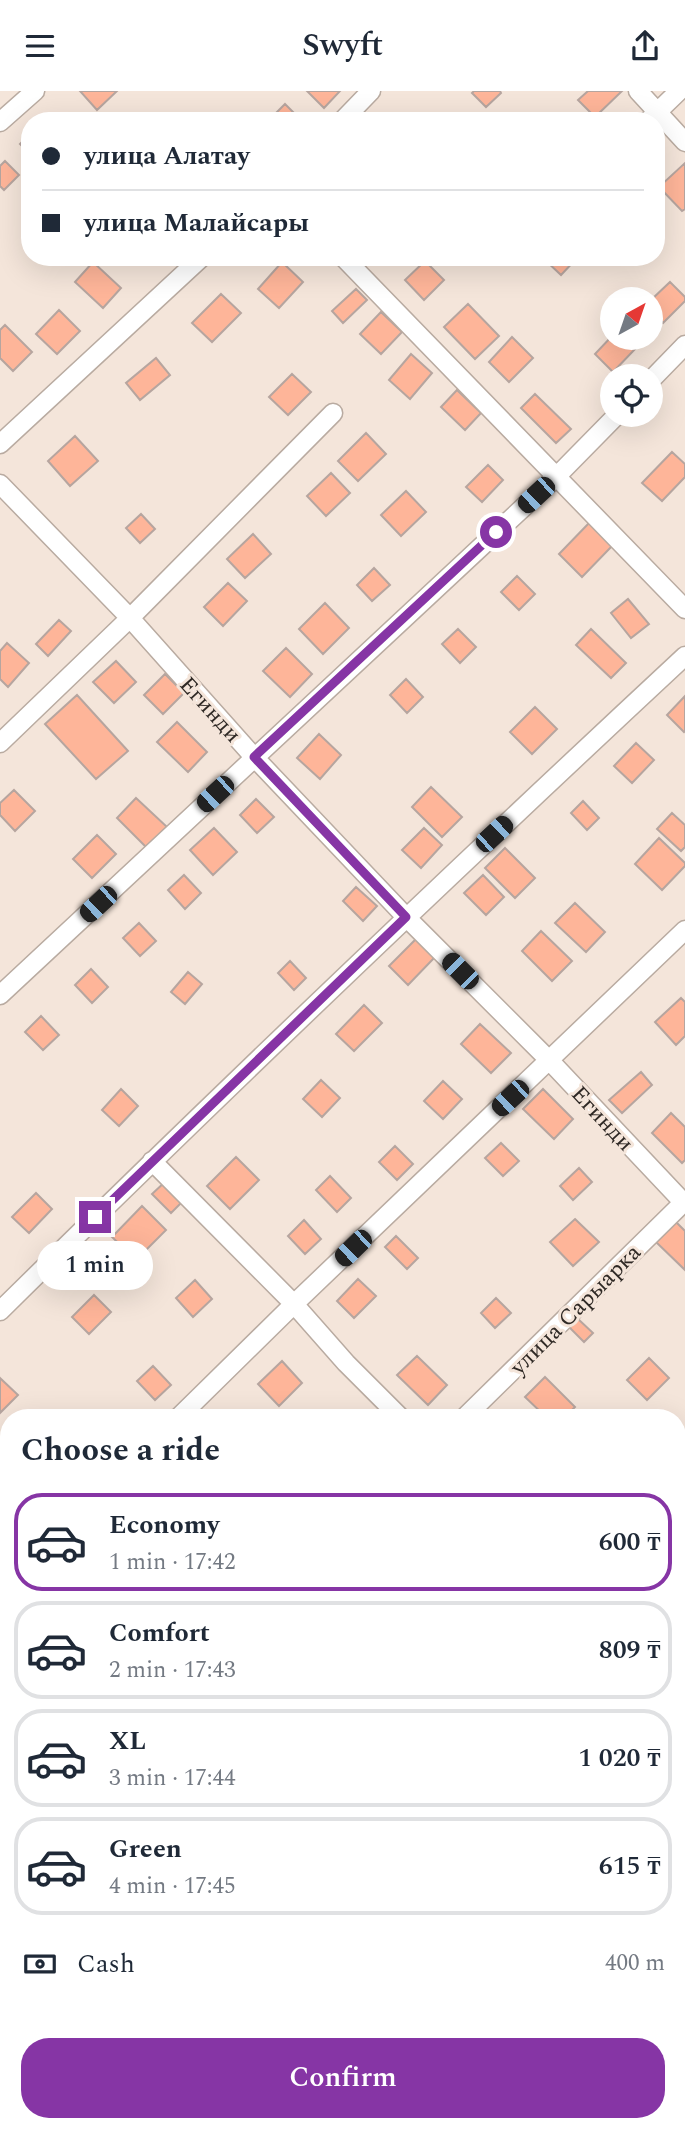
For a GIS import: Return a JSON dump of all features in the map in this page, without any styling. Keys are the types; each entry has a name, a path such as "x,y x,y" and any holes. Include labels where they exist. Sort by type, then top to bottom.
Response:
{"street":[{"path":"0,123 35,91"},
{"path":"351,112 371,91"},
{"path":"638,91 651,112"},
{"path":"657,112 679,91"},
{"path":"665,126 685,142"},
{"path":"0,444 192,266"},
{"path":"352,266 685,609"},
{"path":"663,368 685,345"},
{"path":"0,743 130,618 332,414"},
{"path":"0,995 556,476 605,427"},
{"name":"Егинди","path":"0,484 130,618 254,757 406,917 549,1060 684,1202"},
{"path":"0,1311 406,917 685,656"},
{"path":"187,1409 685,930"},
{"path":"152,1161 294,1304 346,1363 392,1409"},
{"name":"улица Сарыарка","path":"473,1409 684,1202"}],"building":[{"path":"80,91 117,91 97,110"},
{"path":"307,91 340,91 324,108"},
{"path":"588,91 622,91 600,112 590,112 578,100"},
{"path":"472,93 501,93 486,107"},
{"path":"285,104 293,112 277,112"},
{"path":"5,161 19,175 4,190 0,186 0,166"},
{"path":"685,163 685,209 682,211 665,193 665,181"},
{"path":"89,266 97,266 121,288 103,308 75,282"},
{"path":"278,266 286,266 303,282 279,308 258,289"},
{"path":"420,266 430,266 444,280 424,300 405,280"},
{"path":"551,266 570,266 561,275"},
{"path":"670,282 685,297 685,301 663,323 663,289"},
{"path":"356,289 367,300 343,323 332,311"},
{"path":"221,294 241,313 212,342 192,323"},
{"path":"468,304 499,336 475,359 444,327"},
{"path":"59,310 80,331 57,354 36,334"},
{"path":"381,312 402,332 381,354 360,334"},
{"path":"5,325 32,352 13,371 0,358 0,330"},
{"path":"512,337 533,358 509,382 489,362"},
{"path":"600,349 634,350 621,364 605,364 595,354"},
{"path":"411,354 432,373 410,399 389,380"},
{"path":"156,358 170,375 140,400 126,383"},
{"path":"292,374 311,392 288,415 269,397"},
{"path":"457,390 481,413 465,430 441,407"},
{"path":"535,394 571,429 556,443 521,408"},
{"path":"366,433 386,454 358,481 338,461"},
{"path":"75,436 98,461 70,486 48,461"},
{"path":"672,452 685,464 685,477 662,501 642,483"},
{"path":"488,465 503,480 482,502 466,487"},
{"path":"331,473 350,493 326,516 307,496"},
{"path":"406,491 426,512 401,536 381,515"},
{"path":"141,514 155,529 140,543 126,528"},
{"path":"590,522 613,545 582,577 559,554"},
{"path":"253,534 271,554 245,578 227,559"},
{"path":"374,568 390,585 372,601 357,585"},
{"path":"517,576 535,594 519,610 501,592"},
{"path":"228,583 247,601 223,626 204,607"},
{"path":"628,599 649,624 631,638 611,613"},
{"path":"325,603 349,628 323,654 299,629"},
{"path":"59,620 71,631 48,656 36,644"},
{"path":"458,629 476,647 460,663 442,644"},
{"path":"591,629 626,663 611,678 576,645"},
{"path":"7,643 29,663 8,687 0,679 0,651"},
{"path":"286,648 312,674 290,697 263,671"},
{"path":"116,661 136,682 114,703 93,682"},
{"path":"165,674 184,693 163,714 144,695"},
{"path":"406,679 423,697 407,713 390,695"},
{"path":"77,695 128,751 96,779 45,724"},
{"path":"685,696 685,731 684,732 667,715"},
{"path":"535,707 557,729 532,754 510,732"},
{"path":"177,722 207,752 188,772 157,742"},
{"path":"319,734 341,755 320,779 297,758"},
{"path":"636,743 654,760 632,783 614,766"},
{"path":"431,787 462,817 442,837 412,807"},
{"path":"14,790 35,811 15,831 0,815 0,803"},
{"path":"136,798 167,827 147,848 117,818"},
{"path":"256,799 274,817 257,833 240,815"},
{"path":"583,801 599,818 587,830 571,813"},
{"path":"672,813 685,825 685,847 681,851 657,829"},
{"path":"214,828 237,852 213,875 190,850"},
{"path":"424,828 442,845 421,868 402,850"},
{"path":"97,835 116,854 92,878 73,859"},
{"path":"659,838 685,863 662,890 635,864"},
{"path":"505,848 535,878 515,898 485,868"},
{"path":"184,875 201,893 185,909 168,890"},
{"path":"483,875 504,897 486,915 464,893"},
{"path":"356,887 377,906 363,921 343,901"},
{"path":"575,903 605,932 586,952 555,923"},
{"path":"139,923 156,941 140,956 123,938"},
{"path":"541,931 572,961 552,981 522,951"},
{"path":"416,939 435,957 408,985 389,966"},
{"path":"290,961 306,978 294,990 278,973"},
{"path":"91,969 108,987 92,1003 75,985"},
{"path":"188,972 202,984 185,1004 171,992"},
{"path":"681,998 685,1002 685,1036 676,1045 655,1022"},
{"path":"364,1005 382,1023 354,1051 336,1034"},
{"path":"41,1016 59,1035 43,1050 25,1032"},
{"path":"480,1024 511,1053 491,1073 461,1044"},
{"path":"641,1072 652,1085 622,1113 609,1100"},
{"path":"321,1080 340,1098 322,1117 303,1099"},
{"path":"443,1081 462,1099 443,1119 424,1101"},
{"path":"121,1089 138,1106 119,1126 102,1110"},
{"path":"543,1089 573,1119 554,1139 523,1109"},
{"path":"671,1113 685,1127 685,1160 682,1163 652,1133"},
{"path":"501,1143 519,1161 503,1176 485,1158"},
{"path":"395,1146 413,1164 397,1180 379,1162"},
{"path":"236,1157 259,1180 230,1209 207,1186"},
{"path":"579,1168 592,1182 573,1200 560,1186"},
{"path":"330,1176 351,1198 337,1212 316,1190"},
{"path":"166,1181 184,1200 171,1213 152,1194"},
{"path":"36,1193 52,1209 29,1233 12,1217"},
{"path":"142,1206 166,1230 136,1260 112,1237"},
{"path":"575,1219 599,1242 573,1266 550,1242"},
{"path":"304,1220 321,1239 305,1254 288,1236"},
{"path":"676,1222 685,1231 685,1270 656,1242"},
{"path":"396,1236 418,1258 407,1269 385,1247"},
{"path":"358,1279 376,1296 354,1318 337,1301"},
{"path":"195,1280 212,1299 193,1317 176,1298"},
{"path":"94,1295 111,1312 89,1334 72,1317"},
{"path":"496,1298 511,1313 495,1328 481,1313"},
{"path":"577,1318 593,1333 584,1342 569,1327"},
{"path":"417,1356 447,1385 428,1405 397,1375"},
{"path":"649,1358 669,1378 647,1400 627,1380"},
{"path":"282,1361 302,1383 279,1406 258,1384"},
{"path":"153,1366 171,1385 155,1400 137,1381"},
{"path":"545,1377 575,1407 538,1409 525,1397"},
{"path":"0,1378 18,1395 4,1409 0,1409"}],"route":[{"path":"95,1217 406,917 254,757 496,532"}]}
